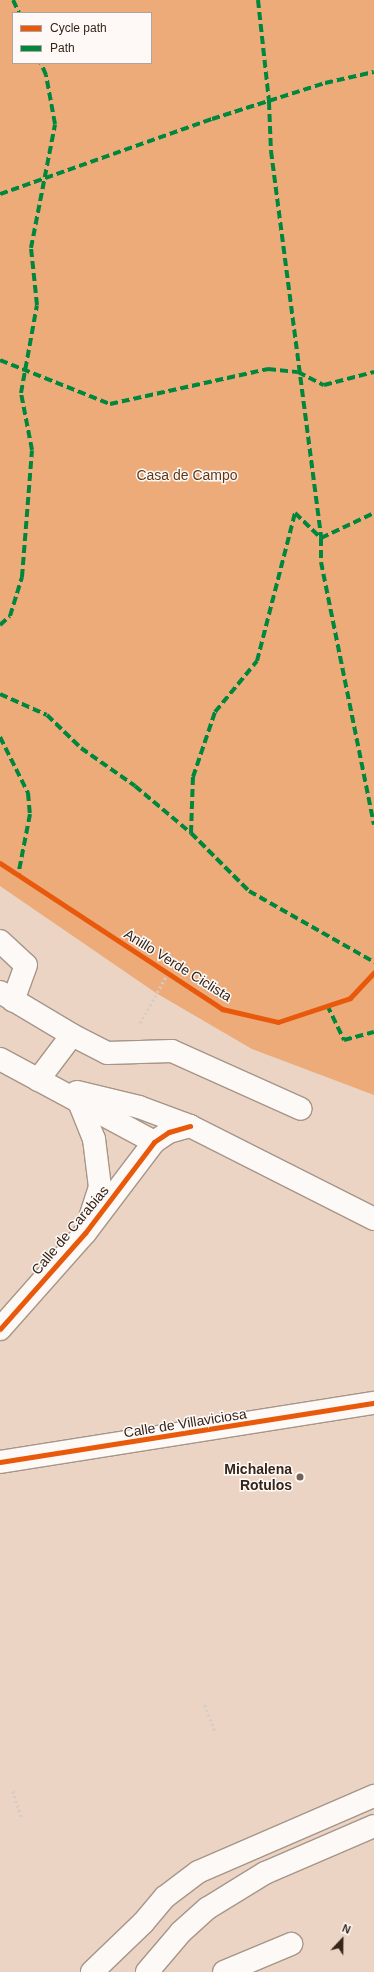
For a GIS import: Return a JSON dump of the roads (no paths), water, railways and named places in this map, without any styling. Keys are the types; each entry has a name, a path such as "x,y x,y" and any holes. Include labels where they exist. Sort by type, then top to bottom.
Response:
{"main road":[{"path":"0,941 26,965 7,996 72,1035 108,1053 172,1051 300,1110"},
{"path":"43,1082 72,1035"},
{"path":"0,1060 154,1142 169,1132 190,1126"},
{"path":"43,1082 139,1107 190,1126 374,1219"},
{"path":"79,1102 94,1139 100,1187 85,1233"},
{"name":"Calle de Carabias","path":"0,1329 85,1233 154,1142"},
{"name":"Calle de Villaviciosa","path":"0,1462 374,1403"},
{"path":"92,1972 143,1923 165,1897 198,1872 374,1796"},
{"path":"147,1972 181,1932 231,1893 265,1873 374,1826"},
{"path":"224,1972 291,1944"}],"place":[{"name":"Michalena Rotulos","path":"300,1477"}],"park label":[{"name":"Casa de Campo","path":"187,475"}]}
